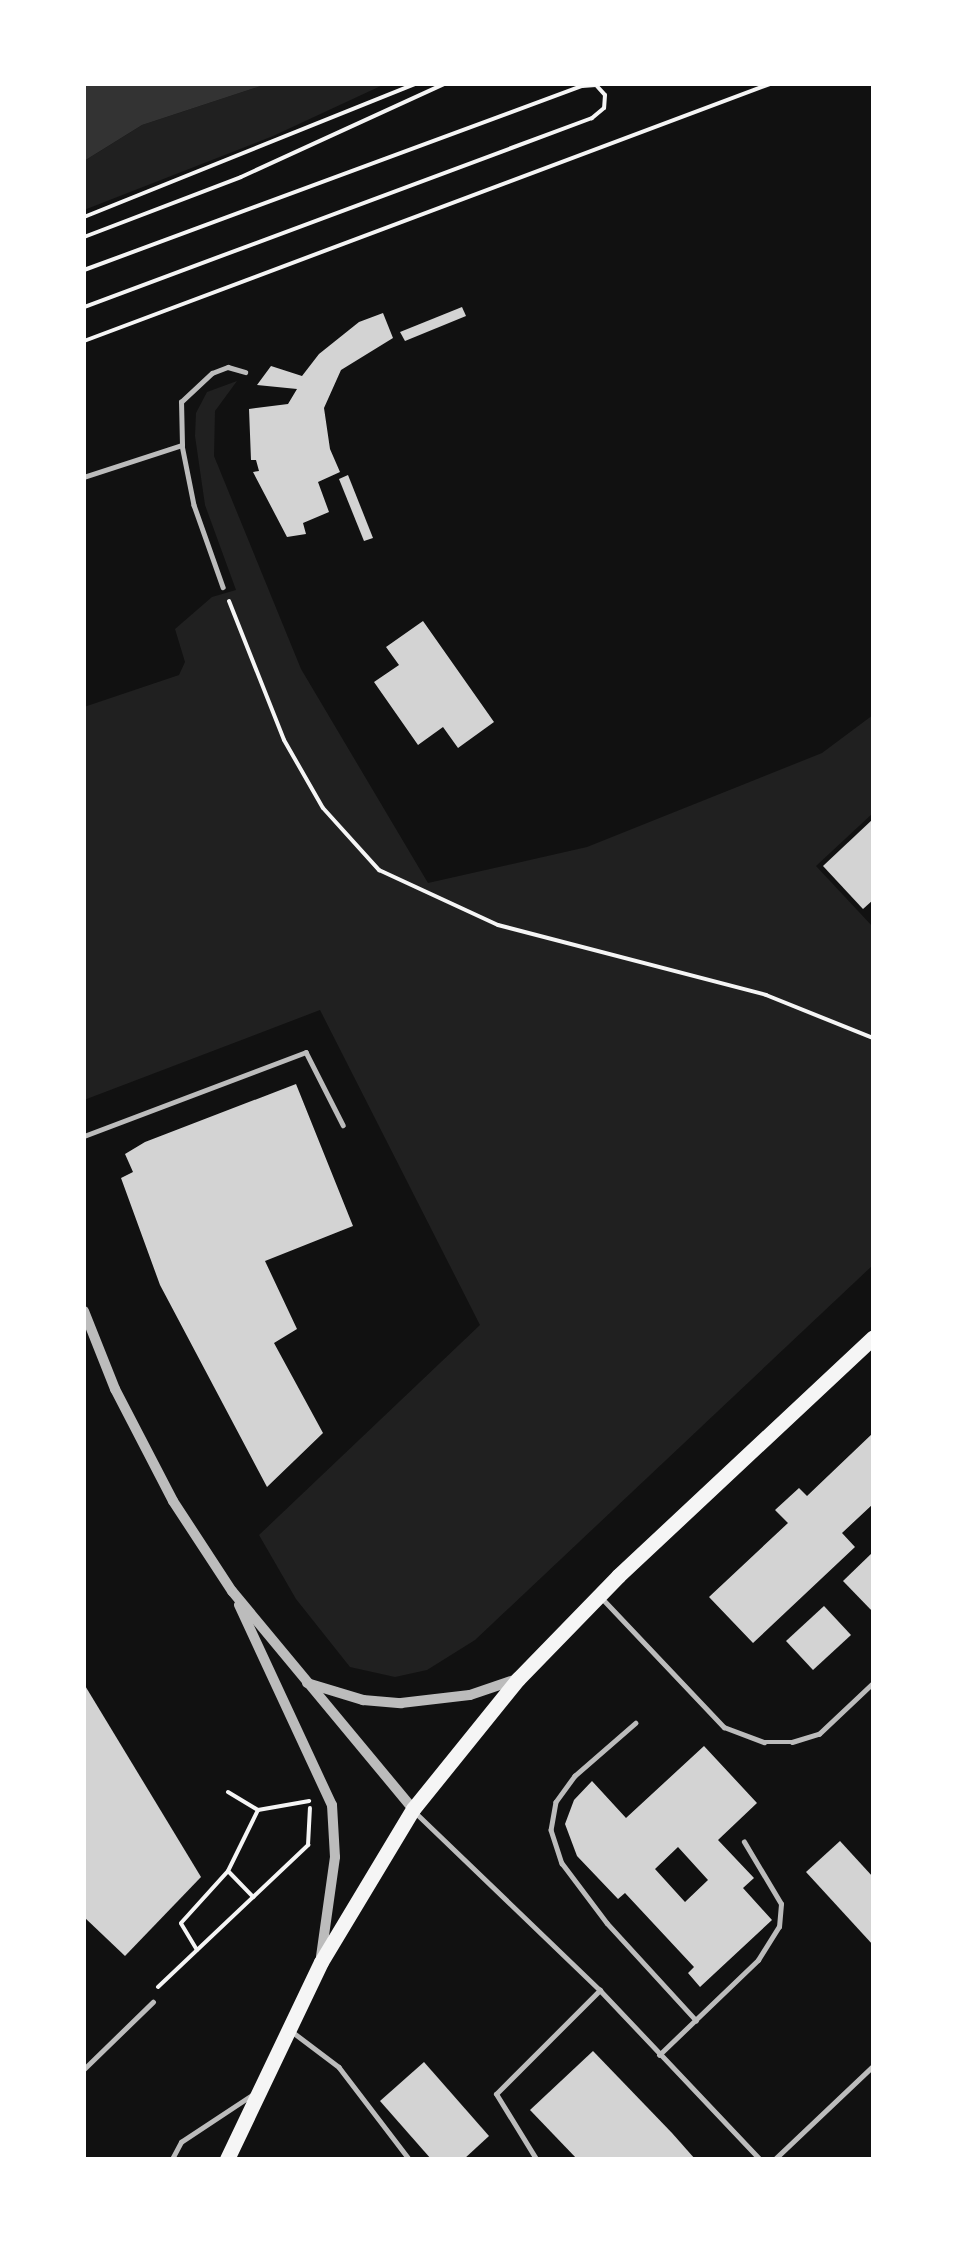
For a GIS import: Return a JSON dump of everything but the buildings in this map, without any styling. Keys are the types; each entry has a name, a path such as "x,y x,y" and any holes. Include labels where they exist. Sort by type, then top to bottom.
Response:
{"main road":[{"path":"227,2159 321,1962 413,1809 518,1679 599,1595 873,1337"}],"street":[{"path":"84,1311 115,1389 173,1501 232,1591 413,1809"},
{"path":"232,1591 332,1805 335,1857 321,1962"},
{"path":"307,1683 363,1700 401,1703 470,1695 518,1679"}],"lane":[{"path":"223,587 194,505 182,446 181,402 212,373 228,367 245,372"},
{"path":"84,477 182,446"},
{"path":"84,1136 306,1052 343,1125"},
{"path":"599,1595 724,1727 764,1742 792,1742 819,1734 873,1683"},
{"path":"636,1723 575,1776 556,1802 551,1830 562,1863 607,1923 696,2020"},
{"path":"413,1809 600,1990 659,2055 760,2159"},
{"path":"659,2055 758,1960 779,1927 781,1904 744,1842"},
{"path":"536,2159 496,2094 600,1990"},
{"path":"84,2069 153,2002"},
{"path":"288,2028 339,2067 409,2159"},
{"path":"775,2159 873,2066"},
{"path":"172,2159 181,2142 259,2090"}],"path":[{"path":"84,216 415,84"},
{"path":"84,237 241,177 444,84"},
{"path":"84,341 770,84"},
{"path":"84,270 582,86 596,85 605,95 604,108 592,118 84,307"},
{"path":"223,587 284,740 323,808 379,870 498,926 766,995 873,1038"},
{"path":"153,2002 158,1984 198,1950 308,1845 311,1823 310,1801 258,1810 228,1792"},
{"path":"198,1950 181,1923 228,1871 258,1810"},
{"path":"228,1871 253,1897"}],"shaded area":[{"path":"84,84 267,84 142,125 84,161"},
{"path":"267,84 385,84 273,136 84,210 84,161 142,125"},
{"path":"237,381 215,411 214,456 301,669 428,883 587,847 822,753 873,715 873,813 816,866 873,927 873,1265 475,1640 427,1670 395,1677 350,1667 296,1599 259,1535 480,1325 320,1010 84,1100 84,707 179,675 185,662 175,629 212,597 236,590 205,505 195,436 196,413 207,392"}]}
